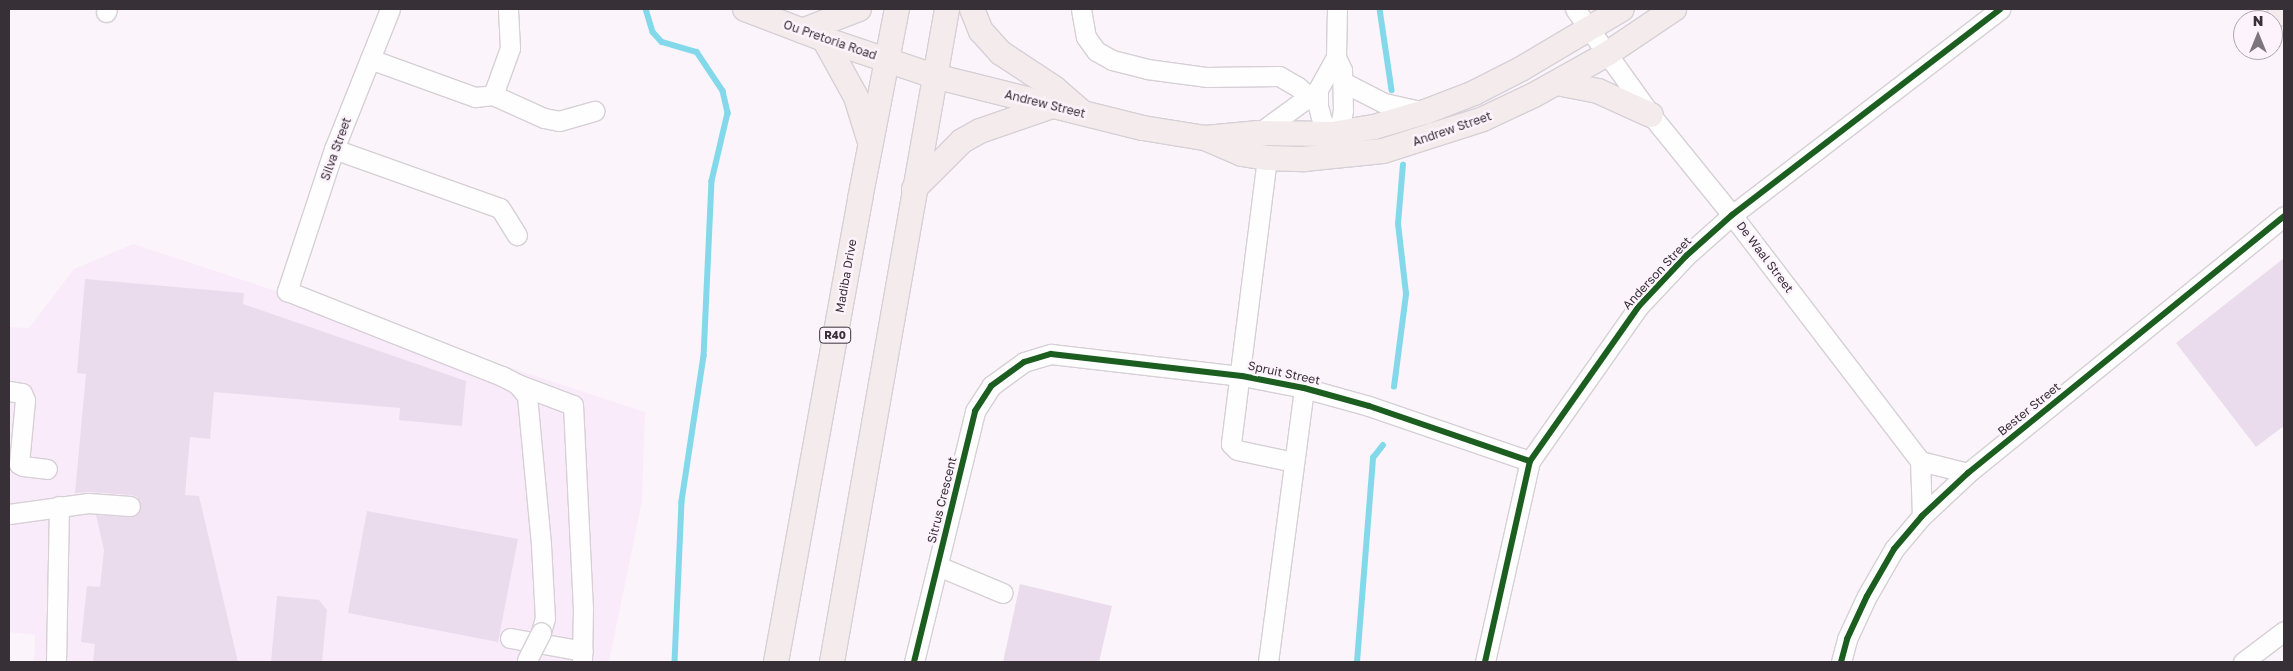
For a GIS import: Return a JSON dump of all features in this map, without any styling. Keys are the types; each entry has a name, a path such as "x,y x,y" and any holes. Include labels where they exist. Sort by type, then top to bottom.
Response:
{"main road":[{"name":"Ou Pretoria Road","path":"746,9 824,40 886,59"},
{"path":"802,31 859,9"},
{"name":"Madiba Drive","path":"776,662 886,59 897,9"},
{"path":"832,662 947,9"},
{"path":"972,9 981,31 1000,53 1054,88 1082,113"},
{"name":"Andrew Street","path":"886,59 934,76 1142,128 1205,138 1259,133 1332,134 1374,127 1425,112 1474,93 1589,30 1622,9"},
{"name":"Andrew Street","path":"1205,138 1242,154 1267,158 1304,159 1383,151 1483,119 1557,83 1607,54 1674,9"},
{"path":"2280,9 2284,14"},
{"path":"824,40 856,97 871,144"},
{"path":"1557,83 1598,91 1652,115"},
{"path":"914,189 962,140 980,131 1052,106"}],"street":[{"name":"Silva Street","path":"390,9 334,149 287,291 517,384"},
{"path":"494,95 510,48 508,9"},
{"path":"1081,9 1086,36 1096,51 1112,60 1147,69 1206,76 1279,76 1313,93 1322,121 1332,134 1359,154"},
{"path":"1304,159 1332,134 1341,122 1344,110 1342,70 1336,57 1337,9"},
{"name":"De Waal Street","path":"1575,9 1652,115 1732,215 1920,462"},
{"name":"Anderson Street","path":"1486,662 1530,461 1639,306 1686,256 1732,215 2000,9"},
{"path":"1259,133 1313,93 1336,57"},
{"path":"370,59 475,97 494,95 544,118 558,121 595,111"},
{"path":"1343,82 1384,104 1425,112"},
{"path":"334,149 500,208 517,235"},
{"path":"1267,158 1242,376 1231,444 1234,448 1294,462"},
{"name":"Bester Street","path":"1841,662 1847,639 1867,596 1894,549 1922,516 1968,473 2284,216"},
{"name":"Spruit Street","path":"1024,362 1050,354 1242,376 1304,388 1369,406 1530,461"},
{"name":"Sitrus Crescent","path":"914,662 975,411 991,386 1024,362"},
{"path":"517,384 527,396 530,409 545,618 541,632 526,661"},
{"path":"510,638 583,657 583,608 573,405 517,384"},
{"path":"1268,662 1304,388"},
{"path":"9,391 22,393 25,400 19,464 47,469"},
{"path":"1922,516 1920,462 1968,473"},
{"path":"9,514 88,503 130,506"},
{"path":"56,662 59,506"},
{"path":"938,566 1003,593"},
{"path":"2243,662 2284,631"}],"shaded area":[{"path":"133,244 645,412 642,501 609,662 34,662 35,635 9,632 9,327 29,328 74,269"}],"building":[{"path":"2284,258 2284,426 2256,447 2176,343"},
{"path":"85,279 244,293 243,304 466,381 462,426 399,420 400,408 214,392 210,439 190,437 185,495 199,496 238,662 93,662 95,644 81,642 87,586 100,587 104,550 96,515 130,517 139,513 141,506 137,497 131,495 75,493 86,374 77,373"},
{"path":"367,511 518,539 498,642 348,613"},
{"path":"1020,584 1112,606 1099,662 1003,662"},
{"path":"277,596 319,600 327,610 322,662 271,662"}],"waterway":[{"path":"646,9 653,32 662,42 697,52 723,91 728,113 712,181 704,356 682,502 675,662"},
{"path":"1380,9 1392,90"},
{"path":"1394,387 1406,294 1398,224 1403,165"},
{"path":"1357,662 1373,458 1383,445"}],"cycle path":[{"path":"1485,662 1530,461 1639,306 1686,256 1732,215 2000,9"},
{"path":"1841,662 1847,639 1867,596 1894,549 1922,516 1968,473 2284,216"},
{"path":"914,662 975,411 991,386 1024,362 1051,354 1242,376 1304,388 1369,406 1530,461"}]}
